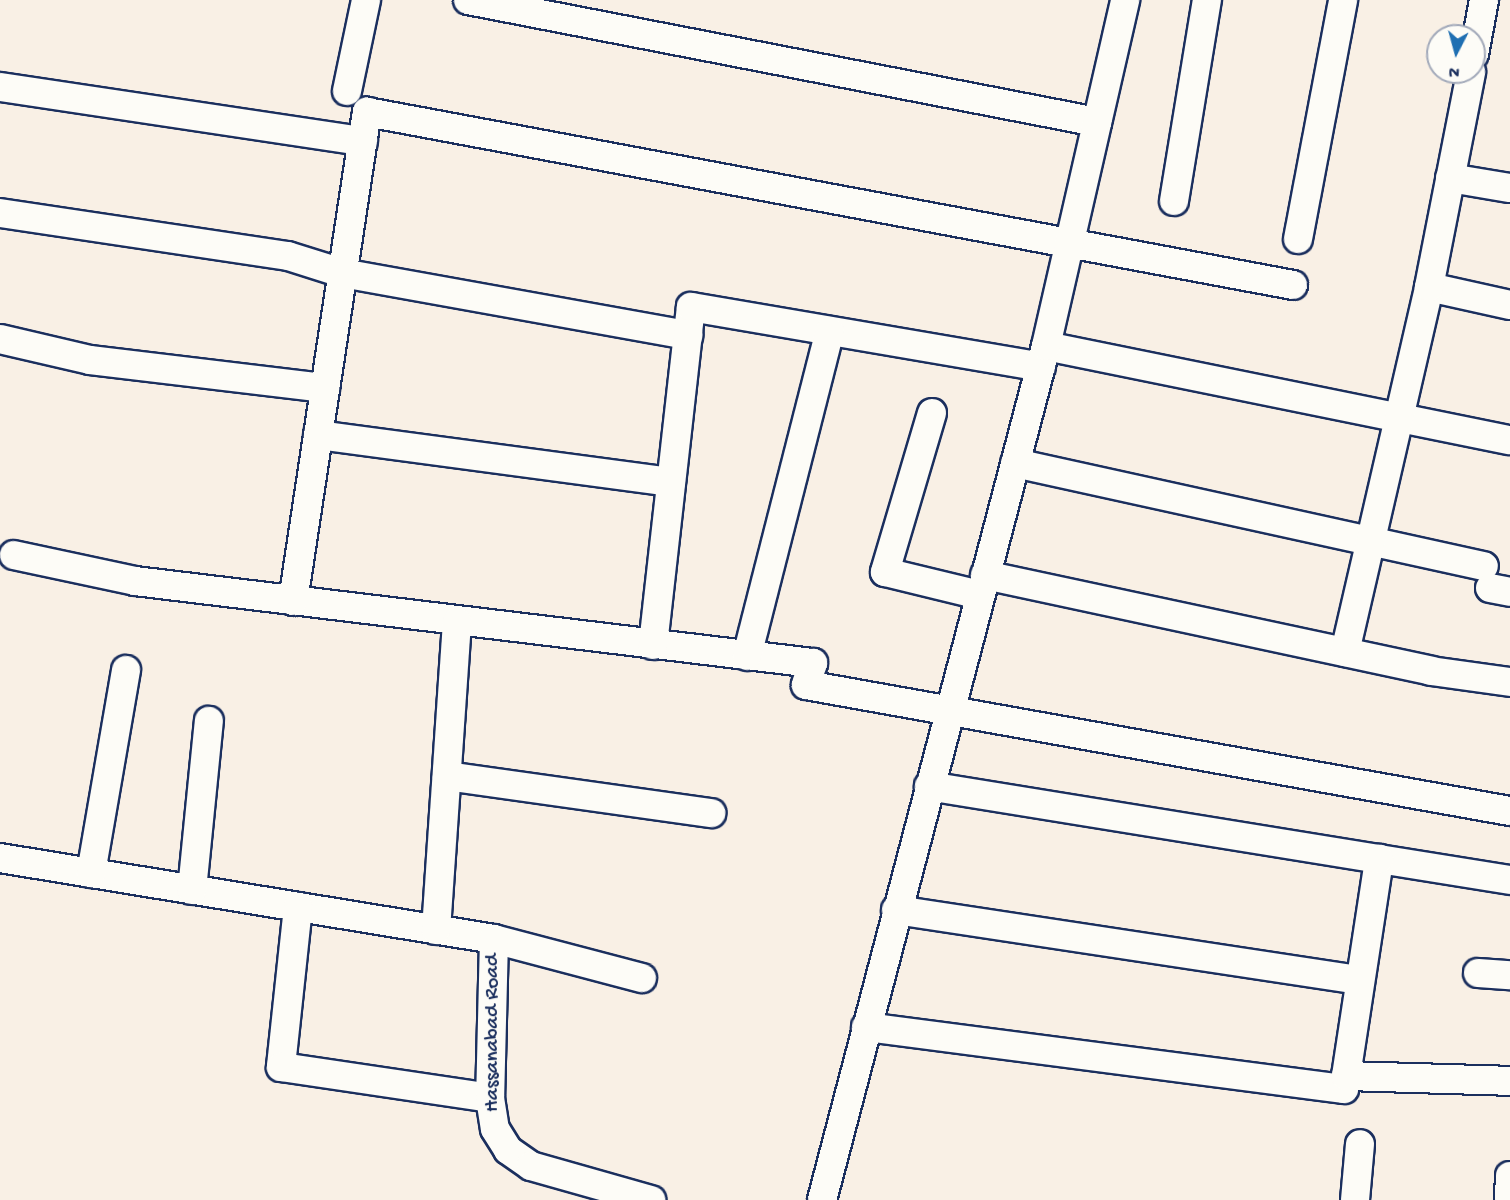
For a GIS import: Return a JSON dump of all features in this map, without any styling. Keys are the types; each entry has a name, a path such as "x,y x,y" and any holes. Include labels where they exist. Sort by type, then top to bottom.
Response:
{"street":[{"path":"347,91 366,0"},
{"path":"468,0 1097,122"},
{"path":"822,1200 896,909 1044,357 1125,0"},
{"path":"1174,201 1207,0"},
{"path":"1298,238 1343,0"},
{"path":"1480,24 1484,0"},
{"path":"1345,652 1401,416 1469,84"},
{"path":"0,87 363,141"},
{"path":"293,601 367,112 1293,285"},
{"path":"1450,178 1510,188"},
{"path":"0,213 288,256 342,273 688,335"},
{"path":"1429,287 1510,305"},
{"path":"653,645 691,307 830,331 1044,357 1401,416 1510,440"},
{"path":"747,656 830,331"},
{"path":"0,339 90,360 325,388"},
{"path":"932,413 885,572 982,585 1510,682"},
{"path":"318,435 671,482"},
{"path":"1015,462 1372,540 1495,582"},
{"path":"14,555 135,581 458,622 813,663 806,685 950,709 1343,784 1510,811"},
{"path":"436,930 458,622"},
{"path":"91,873 126,670"},
{"path":"192,890 209,721"},
{"path":"447,776 711,813"},
{"path":"929,786 1510,880"},
{"path":"0,858 494,939 642,978"},
{"path":"866,1027 1344,1089 1378,859"},
{"path":"298,908 280,1066 490,1098"},
{"path":"896,909 1360,980"},
{"name":"Hassanabad Road","path":"494,939 490,1098 495,1129 508,1150 531,1166 582,1190 651,1200"},
{"path":"1478,973 1510,975"},
{"path":"1346,1076 1510,1081"},
{"path":"1355,1200 1360,1143"},
{"path":"1509,1200 1510,1176"}]}
